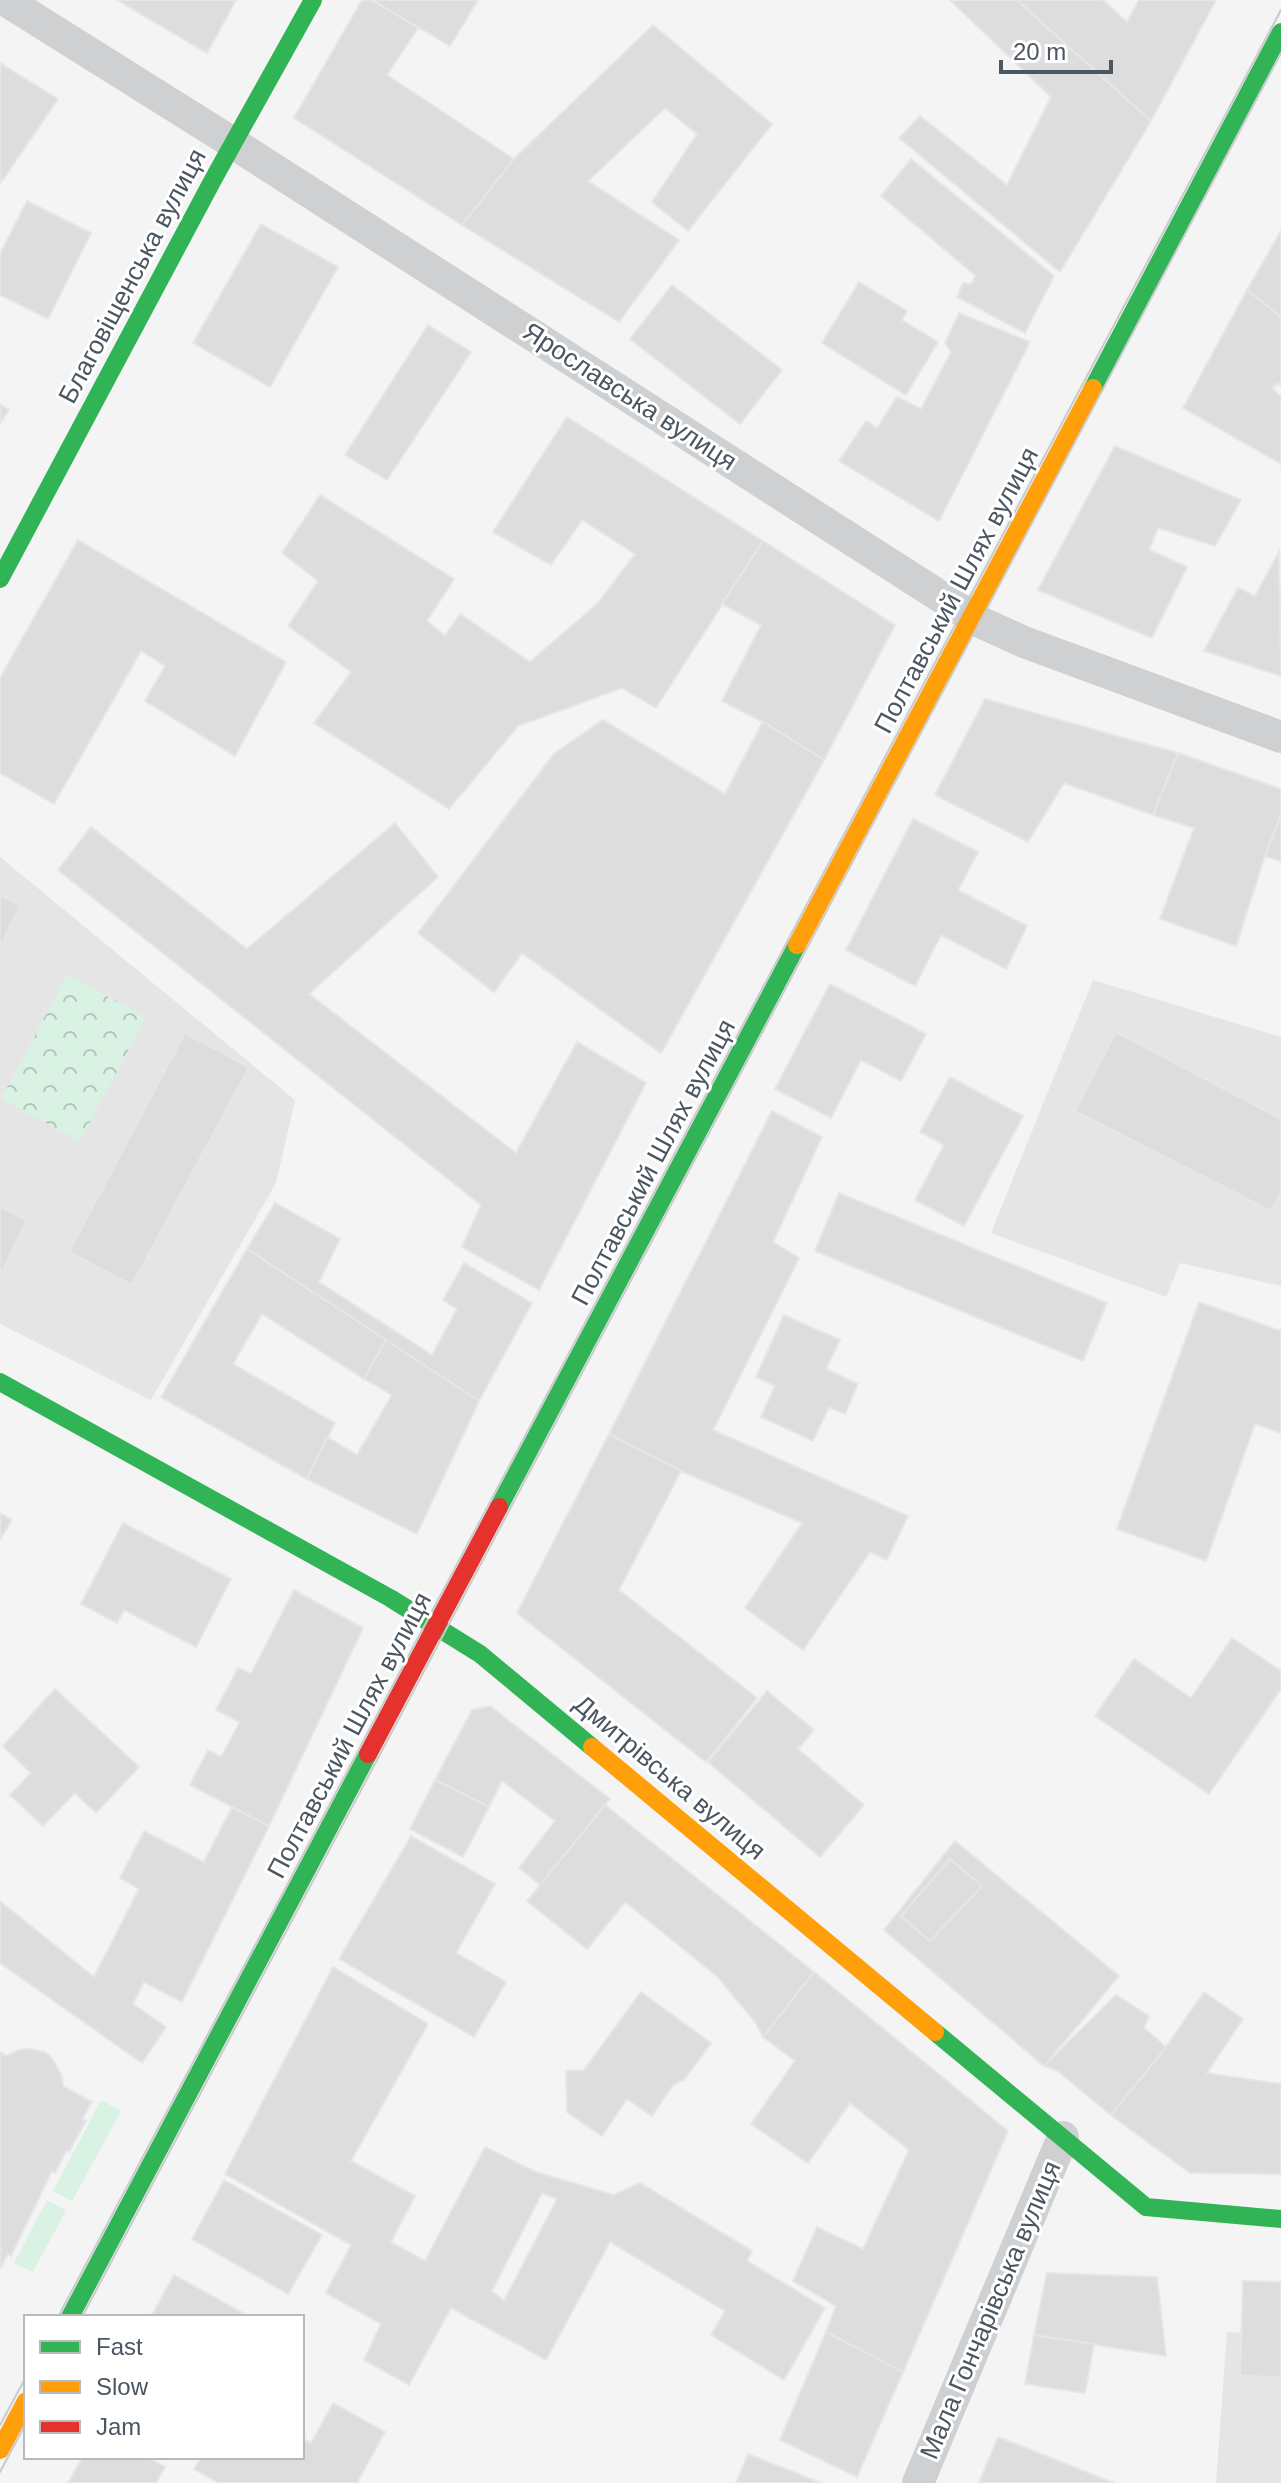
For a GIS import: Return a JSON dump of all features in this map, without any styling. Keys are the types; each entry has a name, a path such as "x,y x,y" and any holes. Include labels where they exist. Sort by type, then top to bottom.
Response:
{"main road":[{"name":"Благовіщенська вулиця","path":"0,579 313,0"},
{"name":"Полтавський Шлях вулиця","path":"71,2315 1281,32"},
{"name":"Дмитрівська вулиця","path":"0,1382 437,1625 480,1654 1146,2207 1281,2219"},
{"path":"0,2450 24,2405"}],"street":[{"name":"Ярославська вулиця","path":"5,0 971,616 1024,642 1281,737"},
{"name":"Мала Гончарівська вулиця","path":"918,2483 1063,2137"}],"shaded area":[{"path":"0,857 295,1100 276,1183 151,1400 0,1324"},
{"path":"1093,980 1281,1037 1281,1286 1180,1263 1166,1297 991,1233"},
{"path":"1227,2332 1281,2334 1281,2483 1216,2483"}],"green space":[{"path":"67,975 146,1017 80,1141 1,1099"},
{"path":"101,2100 121,2111 72,2201 53,2191"},
{"path":"47,2200 66,2210 33,2272 14,2263"}],"building":[{"path":"117,0 236,0 207,53"},
{"path":"362,0 372,0 418,28 387,75 514,159 462,225 294,118"},
{"path":"372,0 478,0 450,46"},
{"path":"950,0 1017,0 1151,121 1060,272 899,138 920,116 1007,185 1051,97"},
{"path":"1017,0 1103,0 1127,22 1139,0 1216,0 1151,121"},
{"path":"653,25 772,124 688,231 652,202 697,134 665,108 588,181 679,240 619,322 462,225 514,159"},
{"path":"0,63 58,99 0,184"},
{"path":"911,159 1054,276 1025,333 957,297 963,283 971,284 976,276 881,196"},
{"path":"27,201 91,233 48,319 0,295 0,254"},
{"path":"261,224 338,267 270,387 193,343"},
{"path":"1281,231 1281,317 1247,290"},
{"path":"859,282 907,311 902,320 938,342 906,395 822,343"},
{"path":"672,285 782,370 740,424 630,339"},
{"path":"1247,290 1281,317 1281,386 1278,383 1272,388 1281,396 1281,464 1183,408"},
{"path":"959,313 1030,342 939,521 839,461 866,421 877,428 897,397 921,409 951,352 945,343"},
{"path":"428,325 471,352 387,480 345,455"},
{"path":"0,404 9,410 0,424"},
{"path":"567,417 763,541 656,708 622,688 518,726 449,809 314,723 351,672 288,626 318,581 282,553 320,495 454,579 427,621 445,636 460,614 530,662 598,603 635,554 582,520 551,565 493,532"},
{"path":"1115,446 1241,500 1215,546 1158,528 1149,550 1187,567 1152,638 1038,590"},
{"path":"78,540 286,662 235,756 145,701 165,666 141,651 54,804 0,773 0,678"},
{"path":"763,541 895,625 824,760 722,701 761,625 722,604"},
{"path":"1279,552 1281,676 1204,651 1238,588 1255,596"},
{"path":"985,699 1178,753 1153,815 1064,783 1028,842 935,795"},
{"path":"603,720 725,794 763,722 824,760 661,1053 522,953 494,992 418,933 554,754","holes":["609,842 668,877 632,938 572,902"]},
{"path":"603,720 725,794 763,722 824,760 661,1053 522,953 494,992 418,933 554,754"},
{"path":"1178,753 1281,789 1281,815 1236,946 1160,919 1194,828 1153,815"},
{"path":"1281,815 1281,861 1265,856"},
{"path":"913,819 978,852 958,890 1027,926 1006,969 941,935 915,986 846,950"},
{"path":"395,823 438,877 309,994 516,1153 577,1042 646,1083 539,1290 462,1247 481,1205 58,870 91,827 247,949"},
{"path":"0,896 20,905 0,947"},
{"path":"830,984 926,1034 901,1081 861,1060 831,1118 775,1089"},
{"path":"1116,1032 1281,1119 1281,1191 1271,1211 1075,1111"},
{"path":"185,1033 249,1067 132,1285 69,1252"},
{"path":"950,1077 1023,1116 964,1226 915,1200 944,1145 920,1132"},
{"path":"772,1111 822,1137 773,1242 799,1258 713,1430 908,1516 887,1560 870,1552 803,1650 745,1608 802,1523 681,1471 609,1434"},
{"path":"839,1193 1107,1303 1083,1361 815,1251"},
{"path":"275,1203 340,1239 319,1282 432,1355 457,1309 443,1300 464,1263 532,1303 479,1401 247,1249"},
{"path":"0,1207 27,1220 0,1276"},
{"path":"247,1249 386,1340 364,1379 262,1314 233,1364 335,1423 307,1479 161,1397"},
{"path":"1199,1302 1281,1331 1281,1433 1255,1424 1206,1561 1117,1529"},
{"path":"784,1315 840,1340 826,1369 858,1384 845,1414 829,1407 813,1441 761,1417 775,1386 756,1377"},
{"path":"386,1340 479,1401 417,1534 307,1479 327,1437 357,1455 392,1395 364,1379"},
{"path":"609,1434 681,1471 619,1590 757,1698 706,1762 517,1613"},
{"path":"0,1513 12,1520 0,1540"},
{"path":"123,1523 231,1579 196,1647 124,1610 117,1623 81,1604"},
{"path":"294,1590 363,1628 269,1826 190,1785 208,1750 221,1757 240,1722 216,1710 238,1668 251,1674"},
{"path":"1232,1638 1281,1671 1281,1689 1209,1794 1095,1716 1134,1659 1191,1698"},
{"path":"55,1689 139,1767 96,1813 75,1793 43,1826 10,1795 31,1773 3,1746"},
{"path":"767,1691 814,1730 798,1749 864,1805 820,1857 708,1762"},
{"path":"490,1706 610,1799 541,1885 519,1868 555,1821 502,1781 489,1807 435,1780 472,1710"},
{"path":"435,1780 489,1807 463,1857 410,1829"},
{"path":"605,1805 814,1972 763,2037 755,2022 718,1977 625,1902 587,1949 527,1901"},
{"path":"232,1807 269,1826 182,2002 144,1982 133,2004 166,2027 142,2063 0,1963 0,1901 94,1977 139,1889 120,1878 144,1831 204,1862"},
{"path":"411,1836 495,1884 456,1953 506,1982 474,2037 339,1959"},
{"path":"955,1841 1119,1976 1044,2066 884,1930"},
{"path":"950,1859 982,1886 930,1941 901,1916"},
{"path":"333,1967 428,2024 351,2161 415,2196 391,2242 425,2261 485,2147 536,2172 614,2195 640,2183 752,2251 747,2261 825,2308 784,2380 711,2335 725,2311 610,2242 546,2360 451,2308 409,2385 364,2360 381,2324 326,2293 351,2245 225,2174","holes":["542,2193 557,2199 504,2301 492,2291"]},
{"path":"814,1972 1008,2131 903,2372 826,2332 836,2306 793,2281 817,2227 863,2249 909,2150 850,2103 808,2163 751,2124 795,2061 763,2037"},
{"path":"641,1992 711,2043 684,2080 673,2085 652,2116 627,2099 602,2136 567,2112 566,2071 584,2070"},
{"path":"1204,1992 1243,2019 1207,2073 1281,2084 1281,2174 1190,2173 1111,2115 1166,2047"},
{"path":"1116,1995 1149,2016 1144,2028 1166,2047 1111,2115 1059,2072 1044,2066"},
{"path":"31,2049 52,2058 62,2076 63,2086 92,2102 82,2119 86,2121 69,2152 66,2151 55,2173 52,2171 11,2256 8,2254 0,2269 0,2052 6,2056 18,2050"},
{"path":"224,2180 322,2235 288,2294 192,2239"},
{"path":"1047,2273 1157,2277 1166,2356 1034,2335"},
{"path":"174,2275 246,2315 152,2315"},
{"path":"1243,2281 1281,2282 1281,2377 1240,2376"},
{"path":"826,2332 903,2372 857,2477 780,2440"},
{"path":"1034,2335 1094,2344 1085,2393 1025,2384"},
{"path":"333,2403 385,2432 357,2483 219,2483 194,2469 200,2459 304,2459 304,2439 311,2443"},
{"path":"998,2437 1114,2483 979,2483"},
{"path":"748,2454 821,2483 736,2483"},
{"path":"82,2459 151,2459 165,2467 156,2483 68,2483"}],"tram line":[{"path":"59,2315 1281,10"},
{"path":"83,2315 1281,53"},
{"path":"0,2425 24,2381"},
{"path":"0,2472 24,2427"}],"traffic: fast":[{"path":"0,579 215,176 313,0"},
{"path":"1093,388 1281,32"},
{"path":"499,1507 797,945"},
{"path":"0,1382 390,1598 480,1654 592,1747"},
{"path":"71,2315 368,1754"},
{"path":"935,2032 1146,2207 1281,2219"}],"traffic: slow":[{"path":"797,945 1093,388"},
{"path":"592,1747 935,2032"},
{"path":"0,2450 24,2405"}],"traffic: jam":[{"path":"368,1754 499,1507"}]}
